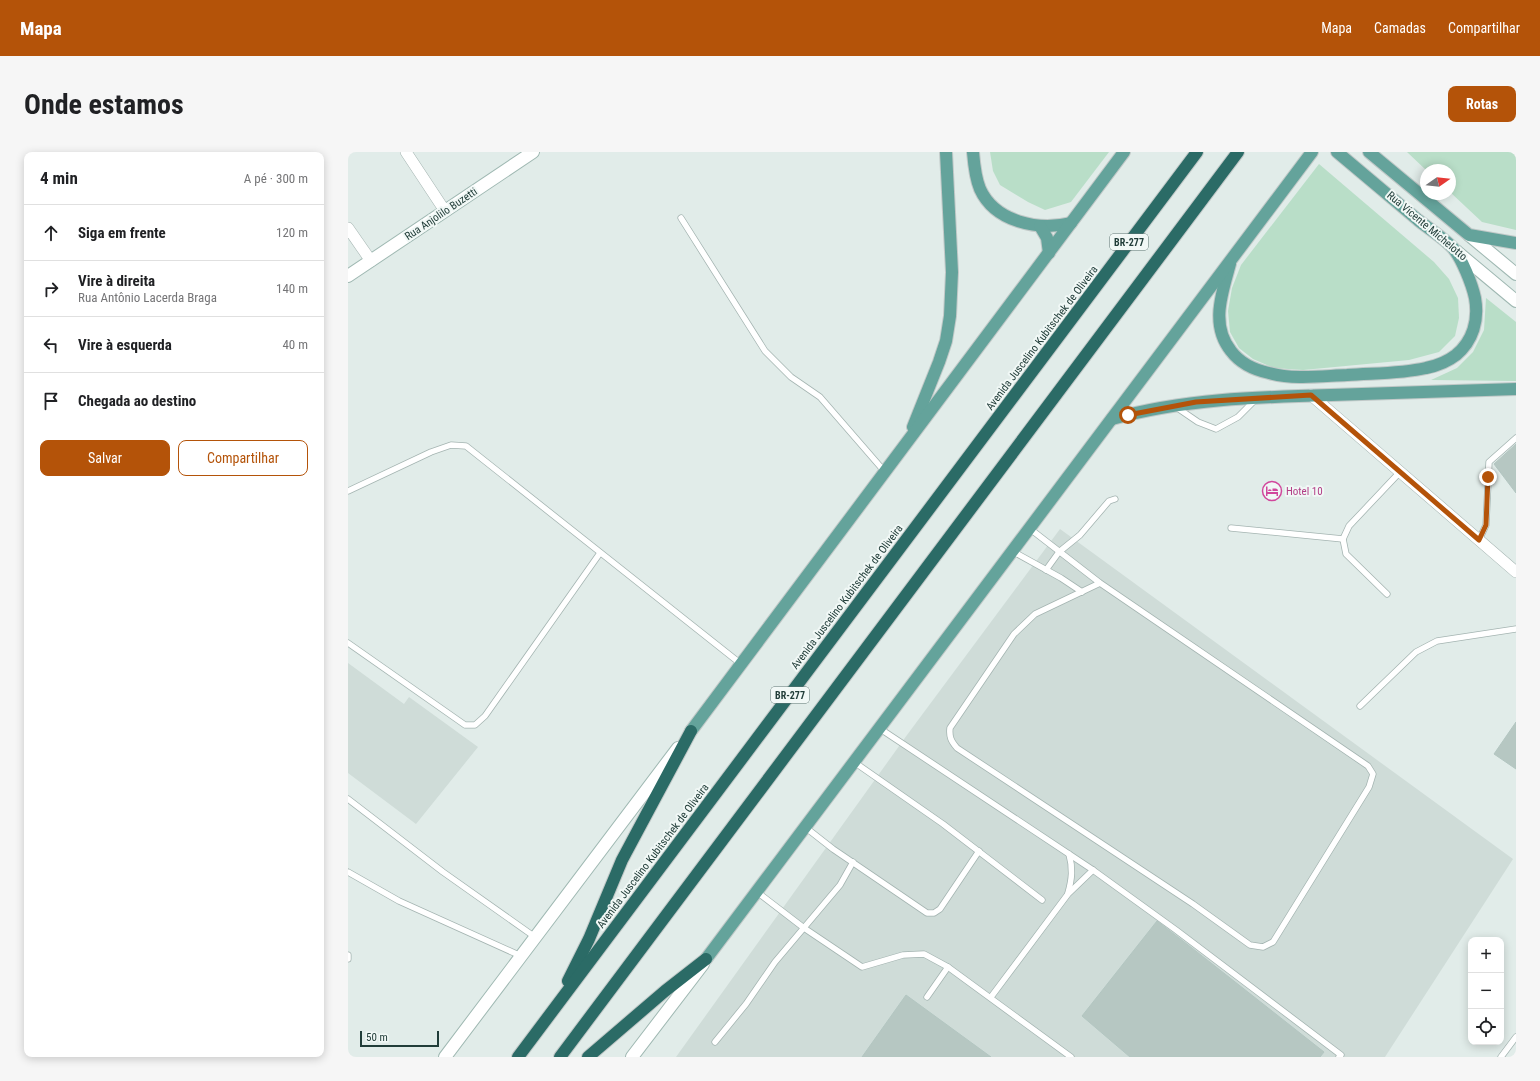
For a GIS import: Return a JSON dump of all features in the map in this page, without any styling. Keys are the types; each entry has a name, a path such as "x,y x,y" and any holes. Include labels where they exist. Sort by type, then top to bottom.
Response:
{"highway":[{"name":"Avenida Juscelino Kubitschek de Oliveira","path":"518,1057 1197,152"},
{"name":"BR-277","path":"560,1057 1238,152"},
{"path":"551,1014 582,956 622,860 691,731"},
{"path":"588,1057 665,991 706,959"}],"main road":[{"name":"Rua Anjolilo Buzetti","path":"348,276 533,152"},
{"path":"906,443 939,362 946,341 950,316 952,272 946,152"},
{"path":"973,152 976,178 979,188 986,200 994,208 1016,220 1040,226 1058,226 1071,223"},
{"path":"445,1057 1124,152"},
{"path":"632,1057 1312,152"},
{"name":"Rua Vicente Michelotto","path":"1337,152 1516,301"},
{"name":"Rua Vicente Michelotto","path":"1369,152 1516,274"},
{"path":"1040,226 1047,238 1049,253"},
{"path":"1469,235 1516,243"},
{"path":"1232,257 1222,293 1219,312 1219,325 1223,338 1231,351 1242,361 1254,368 1270,374 1300,377 1405,371 1425,368 1442,363 1455,356 1466,345 1473,332 1476,319 1476,306 1473,290 1467,273 1454,249"},
{"path":"1112,419 1174,405 1215,400 1311,395 1516,389"}],"street":[{"path":"406,152 445,211"},
{"path":"348,228 371,261"},
{"path":"1311,395 1516,572"}],"lane":[{"path":"681,218 765,351 790,378 820,398 885,472"},
{"path":"1174,405 1198,422 1216,429 1238,417 1257,398"},
{"path":"1479,540 1486,525 1489,462 1516,438"},
{"path":"348,491 431,452 451,445 466,446 741,664"},
{"path":"1387,594 1346,554 1343,539 1348,526 1400,472"},
{"path":"1046,570 1059,552 1080,535 1109,501 1115,498"},
{"path":"1029,528 1100,583 1368,766 1373,774 1369,787 1273,942 1263,946 1250,945 1193,904 957,748 950,736 950,728 1014,634 1035,614 1100,583"},
{"path":"1230,528 1343,539"},
{"path":"1012,551 1061,578 1082,592"},
{"path":"348,644 465,725 475,725 485,716 600,553"},
{"path":"1360,706 1416,652 1437,641 1516,628"},
{"path":"879,728 1093,870 1176,930 1342,1056"},
{"path":"854,762 943,824 1042,900"},
{"path":"348,799 443,872 535,938"},
{"path":"805,827 927,913 934,913 940,909 979,851"},
{"path":"1068,894 1072,879 1072,867 1069,854"},
{"path":"715,1042 746,1004 775,962 840,885 853,862"},
{"path":"991,997 1068,894 1093,870"},
{"path":"348,872 400,901 522,956"},
{"path":"757,892 804,928 862,967 903,956 924,954 948,967 991,997 1071,1057"},
{"path":"927,997 948,967"},
{"path":"1501,1057 1516,1037"}],"shaded area":[{"path":"1060,529 1513,859 1385,1057 676,1057 907,735"},
{"path":"348,663 404,704 409,697 478,747 416,824 348,773"}],"green space":[{"path":"990,152 1109,152 1071,202 1045,210 1028,202 1000,185 993,171"},
{"path":"1407,152 1516,152 1516,230 1482,222 1456,198 1456,164 1420,164"},
{"path":"1319,164 1434,262 1449,279 1458,298 1459,318 1455,336 1439,352 1409,360 1303,370 1274,368 1253,359 1239,348 1230,332 1228,311 1232,288 1241,265"},
{"path":"1486,298 1516,322 1516,381 1431,380 1457,368 1473,352 1484,330"}],"building":[{"path":"1516,444 1516,493 1494,464"},
{"path":"1516,722 1516,769 1494,754"},
{"path":"1157,921 1324,1052 1320,1057 1130,1057 1082,1016"},
{"path":"906,995 991,1057 862,1057"}],"place":[{"name":"Hotel 10","path":"1272,491"}],"route":[{"path":"1128,415 1196,402 1311,395 1479,540 1486,525 1488,477"}]}
